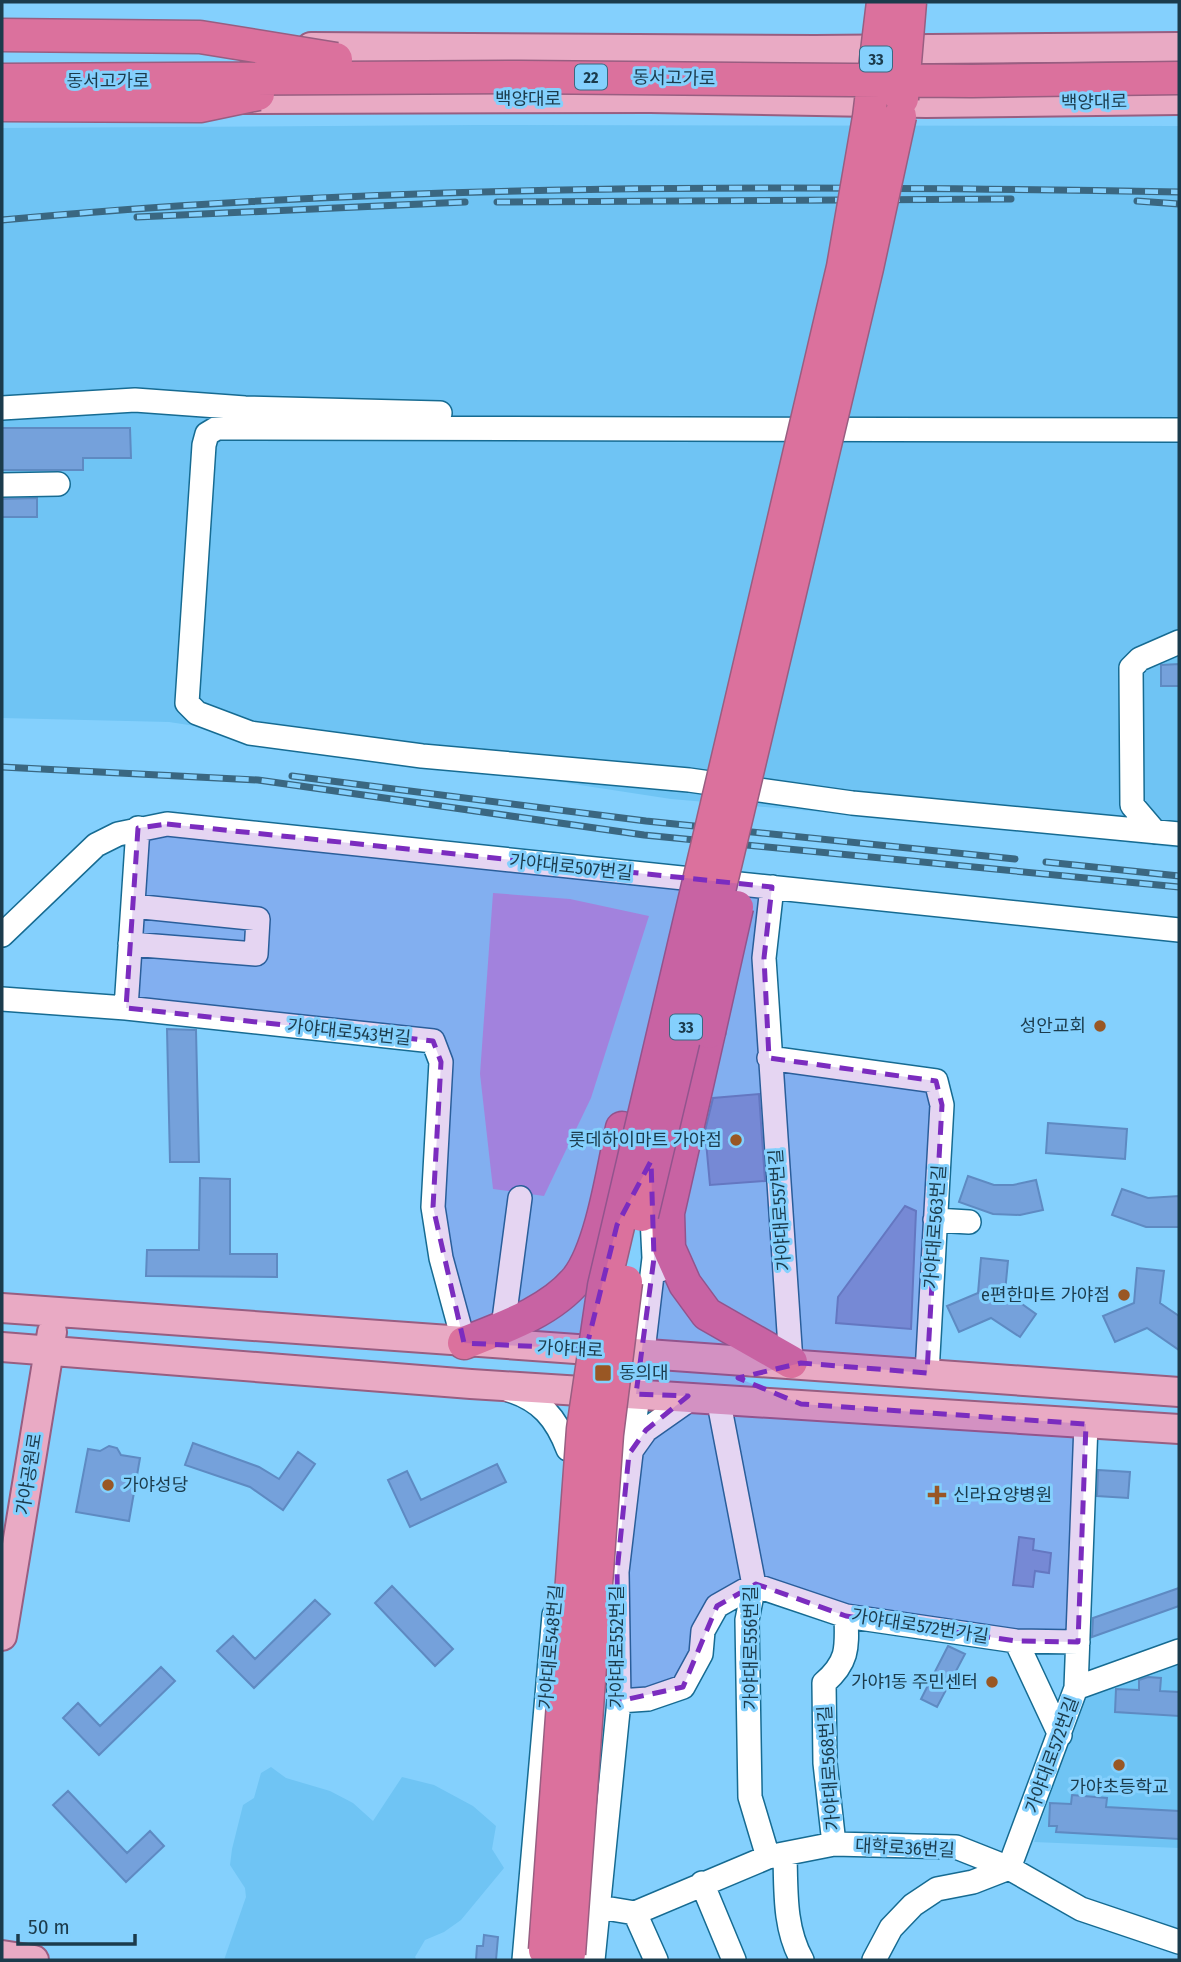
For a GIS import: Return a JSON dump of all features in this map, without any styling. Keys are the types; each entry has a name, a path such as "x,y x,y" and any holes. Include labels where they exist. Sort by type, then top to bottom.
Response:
{"highway":[{"name":"33","path":"883,2 886,112"},
{"name":"33","path":"558,1955 583,1429 604,1286 843,267 886,112 910,2"},
{"path":"2,35 200,37 337,69"},
{"name":"동서고가로","path":"2,80 337,69 1179,58"},
{"name":"동서고가로","path":"2,61 520,76 972,81 1179,78"},
{"path":"2,105 200,106 337,69"},
{"path":"796,1363 707,1314 685,1284 669,1248 668,1213 884,266 886,112"},
{"path":"464,1343 542,1307 577,1278 597,1236 822,269 886,112"}],"main road":[{"path":"886,112 897,50 897,2"},
{"path":"2,44 815,50 1179,47"},
{"path":"1013,49 989,67 990,91 1013,103"},
{"path":"815,50 841,65 841,88 815,101"},
{"name":"백양대로","path":"2,97 650,98 815,101 886,112 1013,103 1179,100"},
{"name":"가야대로","path":"2,1308 1179,1392"},
{"name":"가야공원로","path":"2,1636 55,1312"},
{"path":"2,1347 492,1386 706,1397 1179,1429"},
{"path":"796,1363 769,1370 764,1376 763,1384 768,1390 801,1404"},
{"path":"2,1955 34,1960"}],"street":[{"path":"2,408 135,400 245,408 440,413"},
{"path":"1179,430 217,428 207,435 204,445 187,703 197,713 250,733 409,754 689,780 852,803 1179,834"},
{"path":"2,485 58,484"},
{"path":"1155,832 1132,805 1129,788 1132,668 1140,659 1179,642"},
{"name":"가야대로507번길","path":"2,935 96,845 138,828 167,824 1179,930"},
{"path":"2,999 126,1009 138,828"},
{"name":"가야대로557번길","path":"772,887 764,958 769,1058 796,1363"},
{"path":"130,944 256,954 258,919 133,906"},
{"name":"가야대로543번길","path":"126,1009 433,1041 441,1062 433,1207 441,1258 464,1343"},
{"name":"가야대로563번길","path":"769,1058 936,1081 943,1105 927,1373"},
{"name":"가야대로552번길","path":"558,1955 599,1908 619,1701 617,1572 654,1258 651,1135 632,1197"},
{"name":"가야대로548번길","path":"558,1955 568,1449 575,1390 632,1197"},
{"path":"568,1286 590,1276 632,1197"},
{"path":"503,1327 520,1198"},
{"path":"935,1220 969,1222"},
{"path":"654,1258 670,1288 707,1314"},
{"path":"492,1386 523,1395 540,1405 560,1427 568,1449"},
{"path":"629,1454 646,1430 706,1397"},
{"name":"가야대로556번길","path":"706,1397 754,1585 747,1620 751,1797 776,1856"},
{"name":"가야대로572번길","path":"1009,1868 1076,1688 1086,1424"},
{"path":"619,1701 648,1699 683,1686 701,1654 703,1631 718,1606 754,1585"},
{"name":"가야대로572번가길","path":"754,1585 846,1616 1016,1641 1078,1642"},
{"name":"가야대로568번길","path":"834,1844 825,1763 824,1683 840,1670 848,1645 846,1616"},
{"path":"1016,1641 1060,1735"},
{"path":"1076,1688 1179,1651"},
{"name":"대학로36번길","path":"635,1913 702,1883 776,1856 834,1844 956,1847 1009,1868 1081,1909 1179,1942"},
{"path":"776,1856 790,1932 802,1960"},
{"path":"874,1960 891,1928 914,1905 937,1889 973,1882 1009,1868"},
{"path":"702,1883 734,1960"},
{"path":"599,1908 635,1913 656,1960"}],"highlighted area":[{"path":"167,824 772,887 764,958 769,1058 936,1081 942,1105 927,1373 801,1363 738,1378 801,1404 1086,1424 1078,1642 1016,1641 846,1616 756,1584 717,1606 683,1687 619,1701 617,1572 629,1454 646,1430 688,1396 636,1394 654,1258 651,1161 617,1225 586,1349 464,1343 433,1207 441,1062 433,1041 126,1008 138,828"}],"shaded area":[{"path":"476,125 1179,126 1179,848 942,822 671,799 169,722 2,718 2,128"},
{"path":"493,893 570,899 649,916 591,1098 544,1196 493,1189 480,1074"},
{"name":"가야초등학교","path":"1179,1655 1179,1848 1034,1842 1086,1688"},
{"path":"271,1767 286,1778 330,1791 353,1803 373,1821 402,1777 434,1785 473,1806 496,1826 492,1849 504,1868 461,1920 444,1932 425,1940 415,1957 417,1960 224,1960 246,1897 245,1888 230,1865 232,1849 243,1805 254,1798 261,1773"}],"building":[{"path":"2,428 130,428 131,458 83,458 83,470 2,470"},
{"path":"37,498 37,517 2,517 2,499"},
{"path":"1179,664 1179,686 1161,686 1161,665"},
{"path":"167,1029 196,1030 199,1162 170,1162"},
{"name":"롯데하이마트 가야점","path":"759,1094 765,1181 710,1185 705,1131 713,1098"},
{"path":"1048,1123 1127,1129 1125,1159 1046,1153"},
{"path":"968,1176 994,1185 1013,1185 1036,1180 1043,1210 1020,1215 993,1214 959,1202"},
{"path":"200,1178 230,1179 230,1254 277,1254 277,1277 146,1276 147,1250 199,1250"},
{"path":"1122,1189 1148,1198 1179,1196 1179,1227 1146,1227 1112,1215"},
{"path":"905,1206 916,1211 911,1329 836,1323 838,1297"},
{"path":"981,1258 1008,1261 1005,1292 1036,1314 1020,1337 991,1318 959,1332 947,1306 978,1293"},
{"path":"1137,1268 1164,1271 1160,1303 1179,1316 1179,1350 1147,1328 1115,1342 1103,1316 1134,1303"},
{"path":"193,1443 259,1467 279,1479 298,1452 315,1464 283,1510 250,1487 185,1465"},
{"name":"가야성당","path":"109,1446 117,1448 121,1455 140,1458 129,1521 76,1512 88,1449 100,1451"},
{"path":"497,1464 506,1482 410,1527 388,1480 407,1471 421,1500"},
{"path":"1098,1470 1130,1472 1128,1498 1097,1496"},
{"path":"1019,1537 1034,1539 1033,1550 1051,1553 1049,1573 1035,1571 1033,1587 1013,1585"},
{"path":"392,1586 453,1649 435,1666 375,1603"},
{"path":"1179,1588 1179,1606 1092,1637 1093,1618"},
{"path":"315,1600 330,1614 254,1688 217,1651 233,1636 255,1659"},
{"path":"948,1646 965,1654 937,1707 921,1699"},
{"path":"161,1667 175,1681 99,1755 63,1718 78,1703 100,1726"},
{"path":"1148,1677 1161,1678 1160,1691 1179,1692 1179,1716 1115,1712 1116,1689 1139,1690 1139,1680"},
{"path":"68,1791 127,1853 150,1831 164,1846 126,1882 53,1805"},
{"path":"1072,1795 1107,1798 1106,1807 1179,1811 1179,1839 1056,1832 1057,1826 1049,1826 1050,1803 1071,1804"},
{"path":"484,1935 498,1937 496,1960 476,1960 477,1946 483,1946"}],"railway":[{"path":"2,220 149,208 443,193 737,188 1179,192"},
{"path":"497,202 1011,199"},
{"path":"1137,201 1179,204"},
{"path":"137,217 465,202"},
{"path":"2,767 258,780 644,835 1179,887"},
{"path":"292,776 646,821 1015,859"},
{"path":"1046,862 1179,876"}],"place":[{"name":"성안교회","path":"1100,1026"},
{"name":"롯데하이마트 가야점","path":"736,1140"},
{"name":"e편한마트 가야점","path":"1124,1295"},
{"name":"동의대","path":"603,1373"},
{"name":"가야성당","path":"108,1485"},
{"name":"신라요양병원","path":"937,1495"},
{"name":"가야1동 주민센터","path":"992,1682"},
{"name":"가야초등학교","path":"1119,1765"}]}
